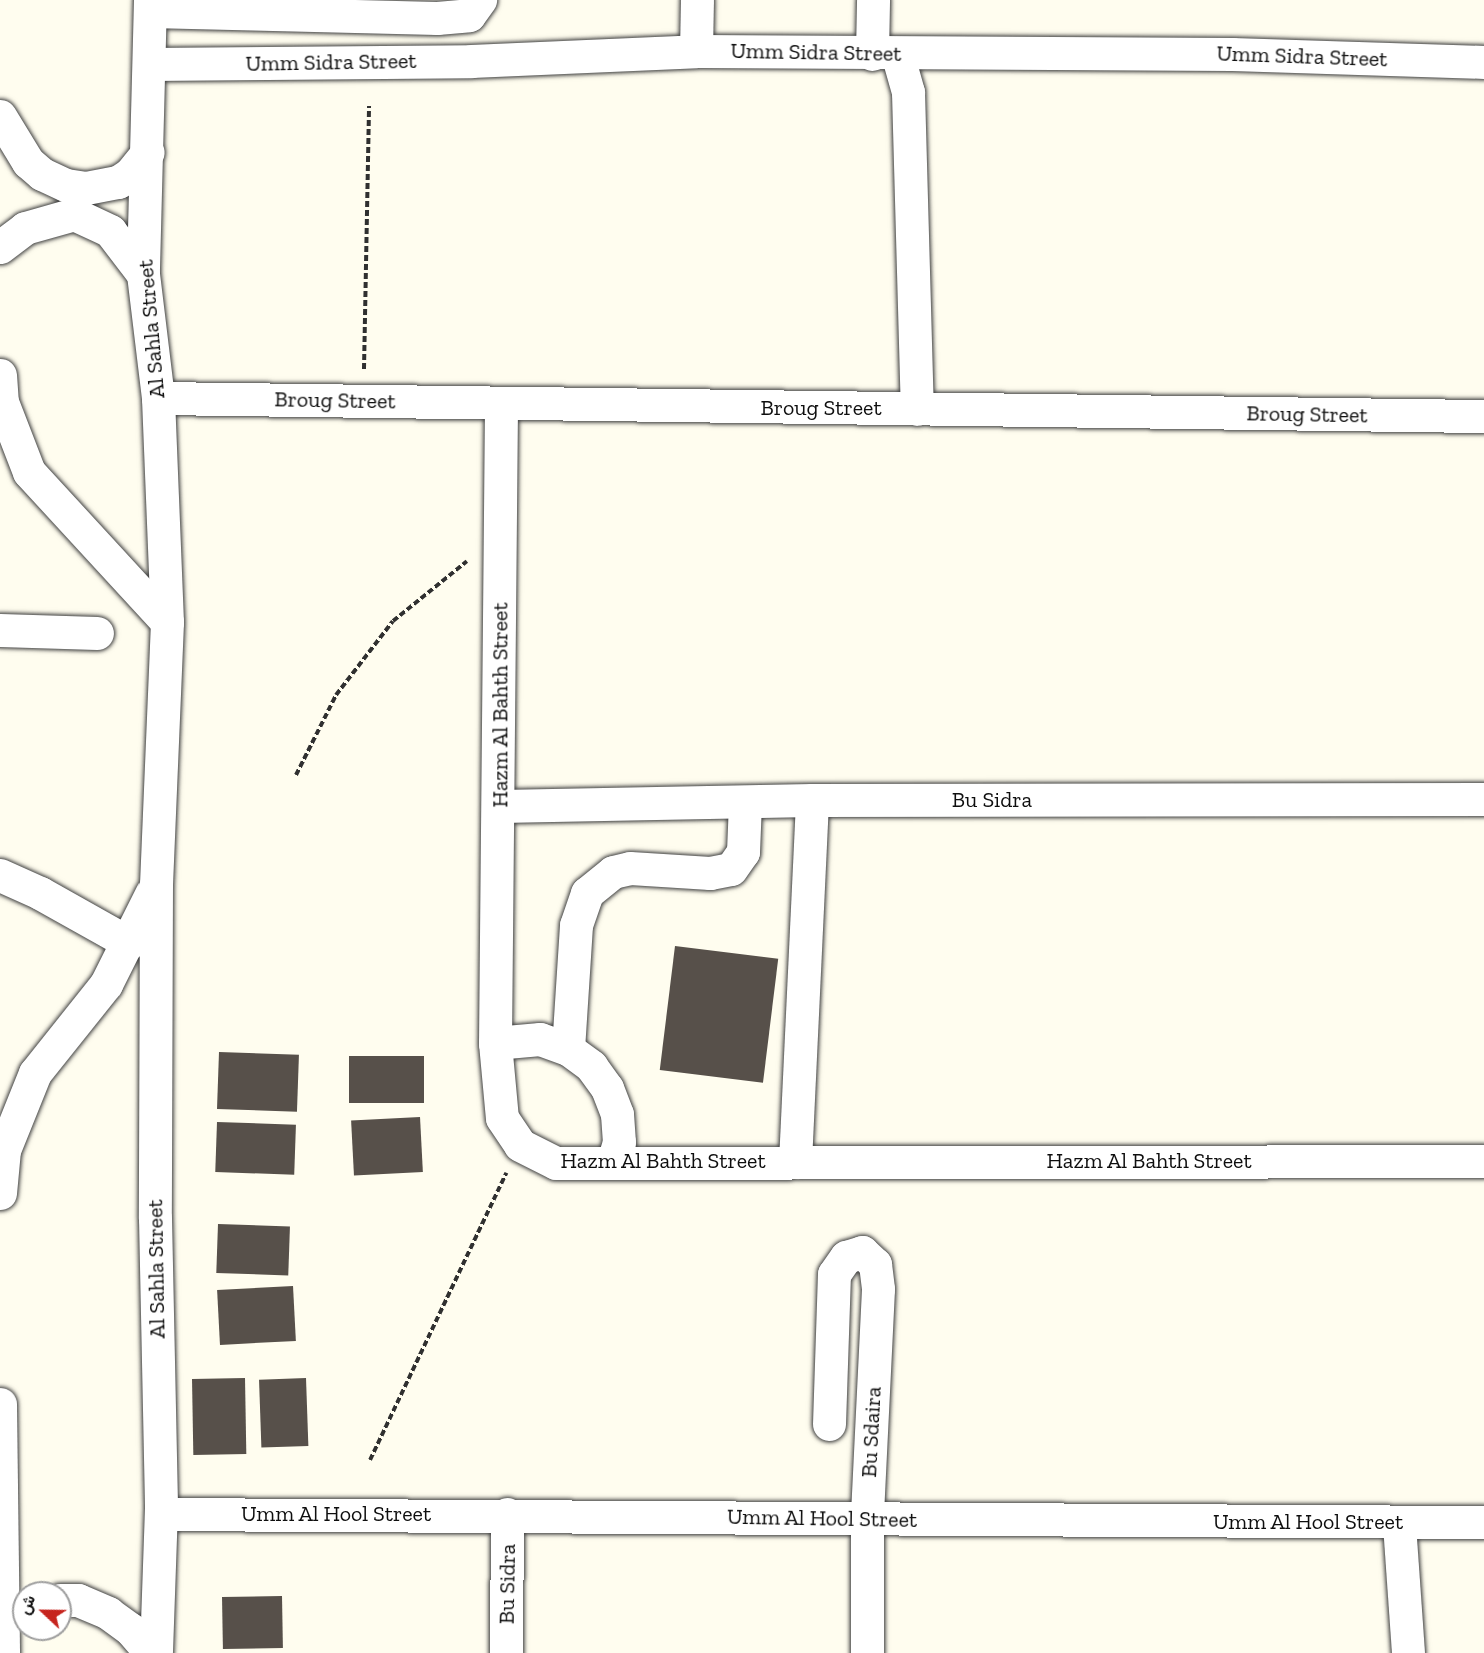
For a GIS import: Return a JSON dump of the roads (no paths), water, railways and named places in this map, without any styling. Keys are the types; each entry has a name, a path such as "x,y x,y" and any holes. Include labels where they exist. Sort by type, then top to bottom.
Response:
{"street":[{"path":"696,51 698,0"},
{"path":"873,0 884,54 908,92 917,409"},
{"path":"150,5 437,18 475,7 471,61"},
{"name":"Al Sahla Street","path":"150,5 148,152 143,274 158,398 167,622 156,884 155,1218 161,1514 156,1653"},
{"name":"Umm Sidra Street","path":"149,64 471,61 696,51 884,54 1232,54 1484,62"},
{"path":"0,116 28,162 42,174 66,185 87,188 118,182 130,174 148,152"},
{"path":"0,247 25,228 74,214 110,231 143,274"},
{"path":"0,375 2,402 29,472 167,622"},
{"name":"Broug Street","path":"158,398 363,400 501,406 1484,416"},
{"name":"Hazm Al Bahth Street","path":"501,406 500,806 495,1043 502,1118 520,1145 556,1162 1484,1161"},
{"path":"0,630 97,633"},
{"path":"795,1162 812,800"},
{"name":"Bu Sidra","path":"500,806 812,800 1484,800"},
{"path":"568,1049 576,925 586,893 613,872 630,868 710,873 731,869 743,852 745,801"},
{"path":"0,875 40,892 129,943"},
{"name":"Al Sahla Street","path":"0,1192 4,1150 35,1073 106,984 129,943 156,884"},
{"path":"495,1043 540,1039 568,1049 591,1066 607,1088 617,1114 619,1142 614,1162"},
{"name":"Bu Sdaira","path":"829,1424 834,1274 846,1257 862,1252 875,1264 878,1289 867,1518 867,1653"},
{"path":"0,1404 3,1652"},
{"name":"Umm Al Hool Street","path":"161,1514 507,1514 1399,1524 1484,1522"},
{"name":"Bu Sidra","path":"506,1653 507,1514"},
{"path":"1399,1524 1408,1653"},
{"path":"72,1600 78,1600 108,1613 130,1629 151,1653"},
{"path":"3,1652 12,1639"}]}
